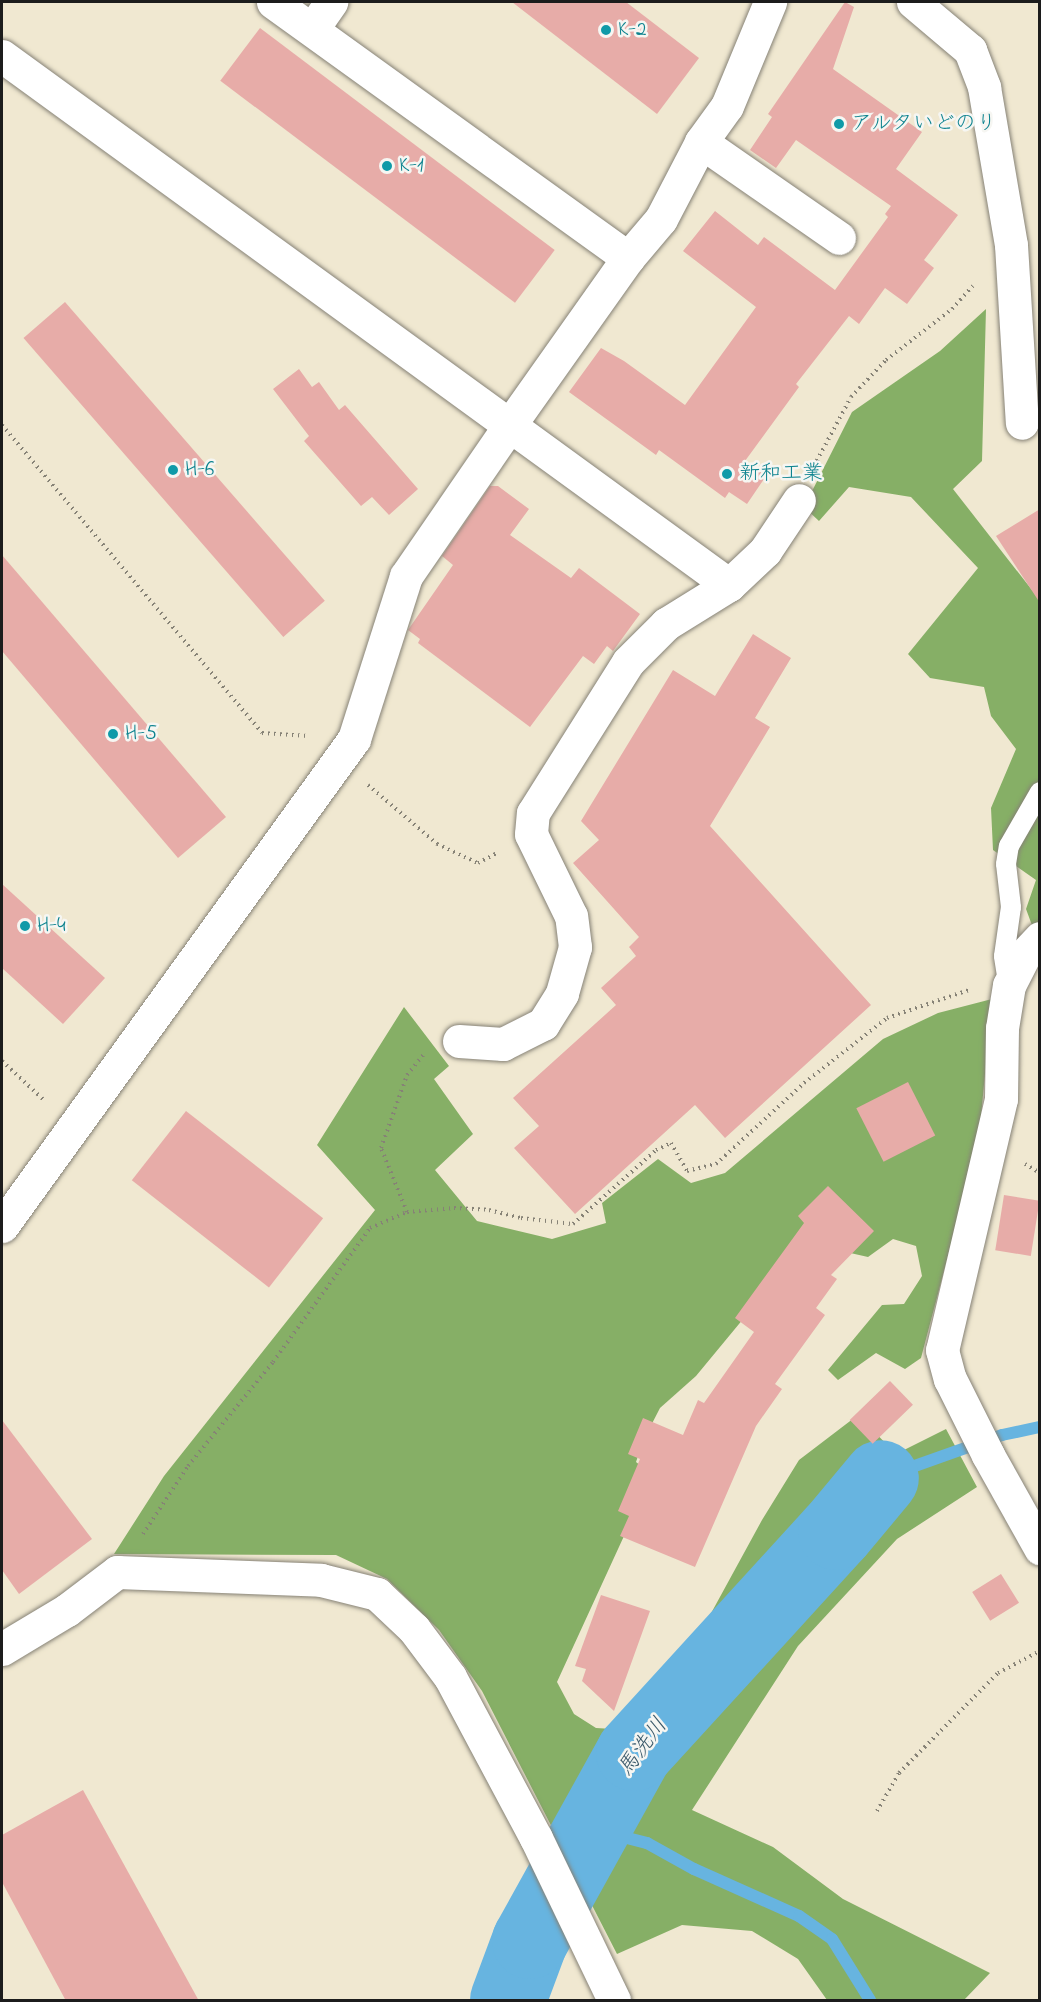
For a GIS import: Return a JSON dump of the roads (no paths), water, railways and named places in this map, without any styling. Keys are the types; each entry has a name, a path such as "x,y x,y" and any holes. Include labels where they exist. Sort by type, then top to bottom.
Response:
{"street":[{"path":"273,2 313,28 627,258"},
{"path":"313,28 331,2"},
{"path":"2,1226 346,749 406,576 508,426 627,258 661,219 701,142 727,106 770,2"},
{"path":"913,2 970,50 984,87 1011,245 1022,423"},
{"path":"2,56 729,585"},
{"path":"701,142 839,238"},
{"path":"459,1041 503,1044 543,1024 562,993 575,947 571,916 531,834 533,813 628,662 666,624 729,585 765,551 800,500"},
{"path":"1040,938 1025,954 1009,985 1002,1028 1001,1099 942,1350 950,1378 988,1455 1040,1548"},
{"path":"2,1649 67,1610 117,1572 321,1580 377,1594 414,1629 450,1677 536,1838 614,2001"}],"lane":[{"path":"1009,985 1004,956 1011,907 1006,864 1009,846 1040,792"}],"waterway":[{"path":"881,1478 1002,1435 1040,1427"},
{"name":"馬洗川","path":"508,2000 530,1941 634,1753 836,1532 881,1478"},
{"path":"592,1829 647,1843 694,1869 799,1916 832,1939 870,2000"}],"place":[{"name":"K-2","path":"606,30"},
{"name":"アルタいどのり","path":"839,124"},
{"name":"K-1","path":"387,166"},
{"name":"H-6","path":"173,470"},
{"name":"新和工業","path":"727,474"},
{"name":"H-5","path":"113,734"},
{"name":"H-4","path":"25,926"}]}
